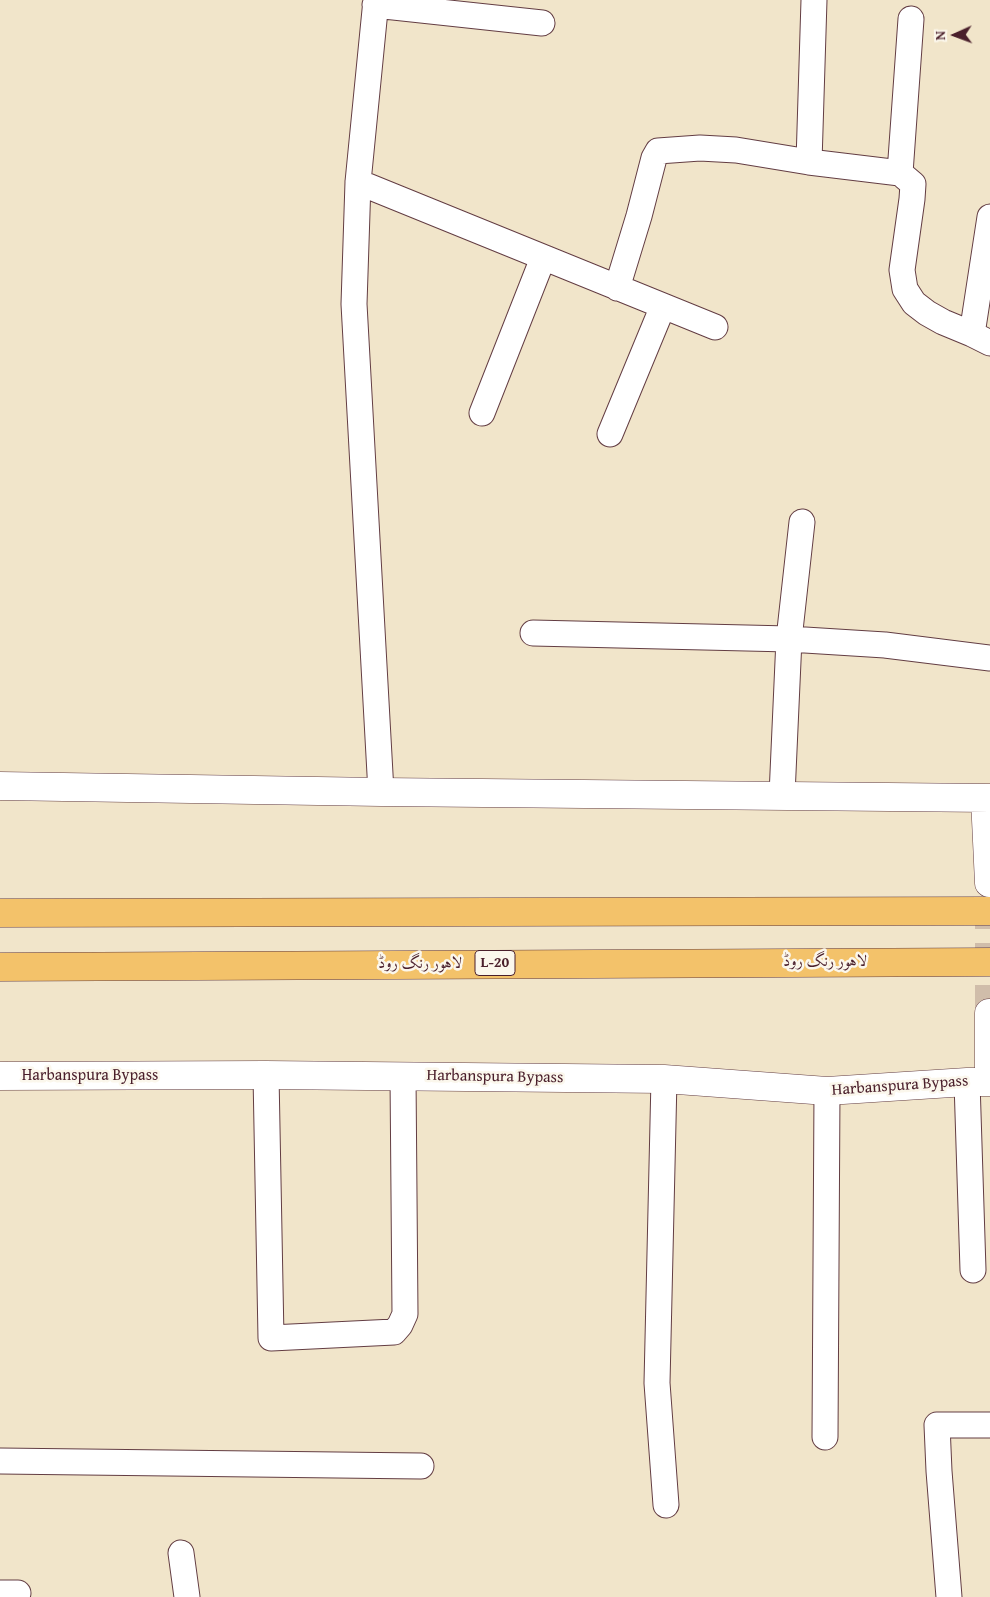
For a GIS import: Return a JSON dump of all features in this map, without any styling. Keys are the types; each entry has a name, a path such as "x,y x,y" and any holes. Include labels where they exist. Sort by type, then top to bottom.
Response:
{"highway":[{"path":"0,913 990,911"},
{"name":"لاہور رنگ روڈ","path":"0,966 990,962"}],"street":[{"path":"809,162 814,0"},
{"path":"381,792 354,304 358,182 376,3 498,10 542,23"},
{"path":"900,173 911,19"},
{"path":"617,288 654,158 658,151 700,148 736,150 809,162 900,173 913,184 902,270 905,289 914,303 926,313 981,338 990,217"},
{"path":"358,182 715,327"},
{"path":"482,414 543,258"},
{"path":"610,434 662,306"},
{"path":"782,795 789,639 802,522"},
{"path":"533,633 789,639 885,645 990,658"},
{"path":"0,786 987,798 989,883"},
{"path":"973,1270 982,1082 989,1013"},
{"path":"266,1075 270,1338 394,1332 400,1325 405,1314 403,1076"},
{"name":"Harbanspura Bypass","path":"0,1076 266,1075 664,1079 827,1091 982,1082"},
{"path":"664,1079 657,1383 666,1505"},
{"path":"824,1436 827,1091"},
{"path":"949,1597 937,1425 990,1425"},
{"path":"0,1461 420,1466"},
{"path":"181,1553 187,1597"}],"tunnel":[{"path":"989,887 989,1013"}]}
